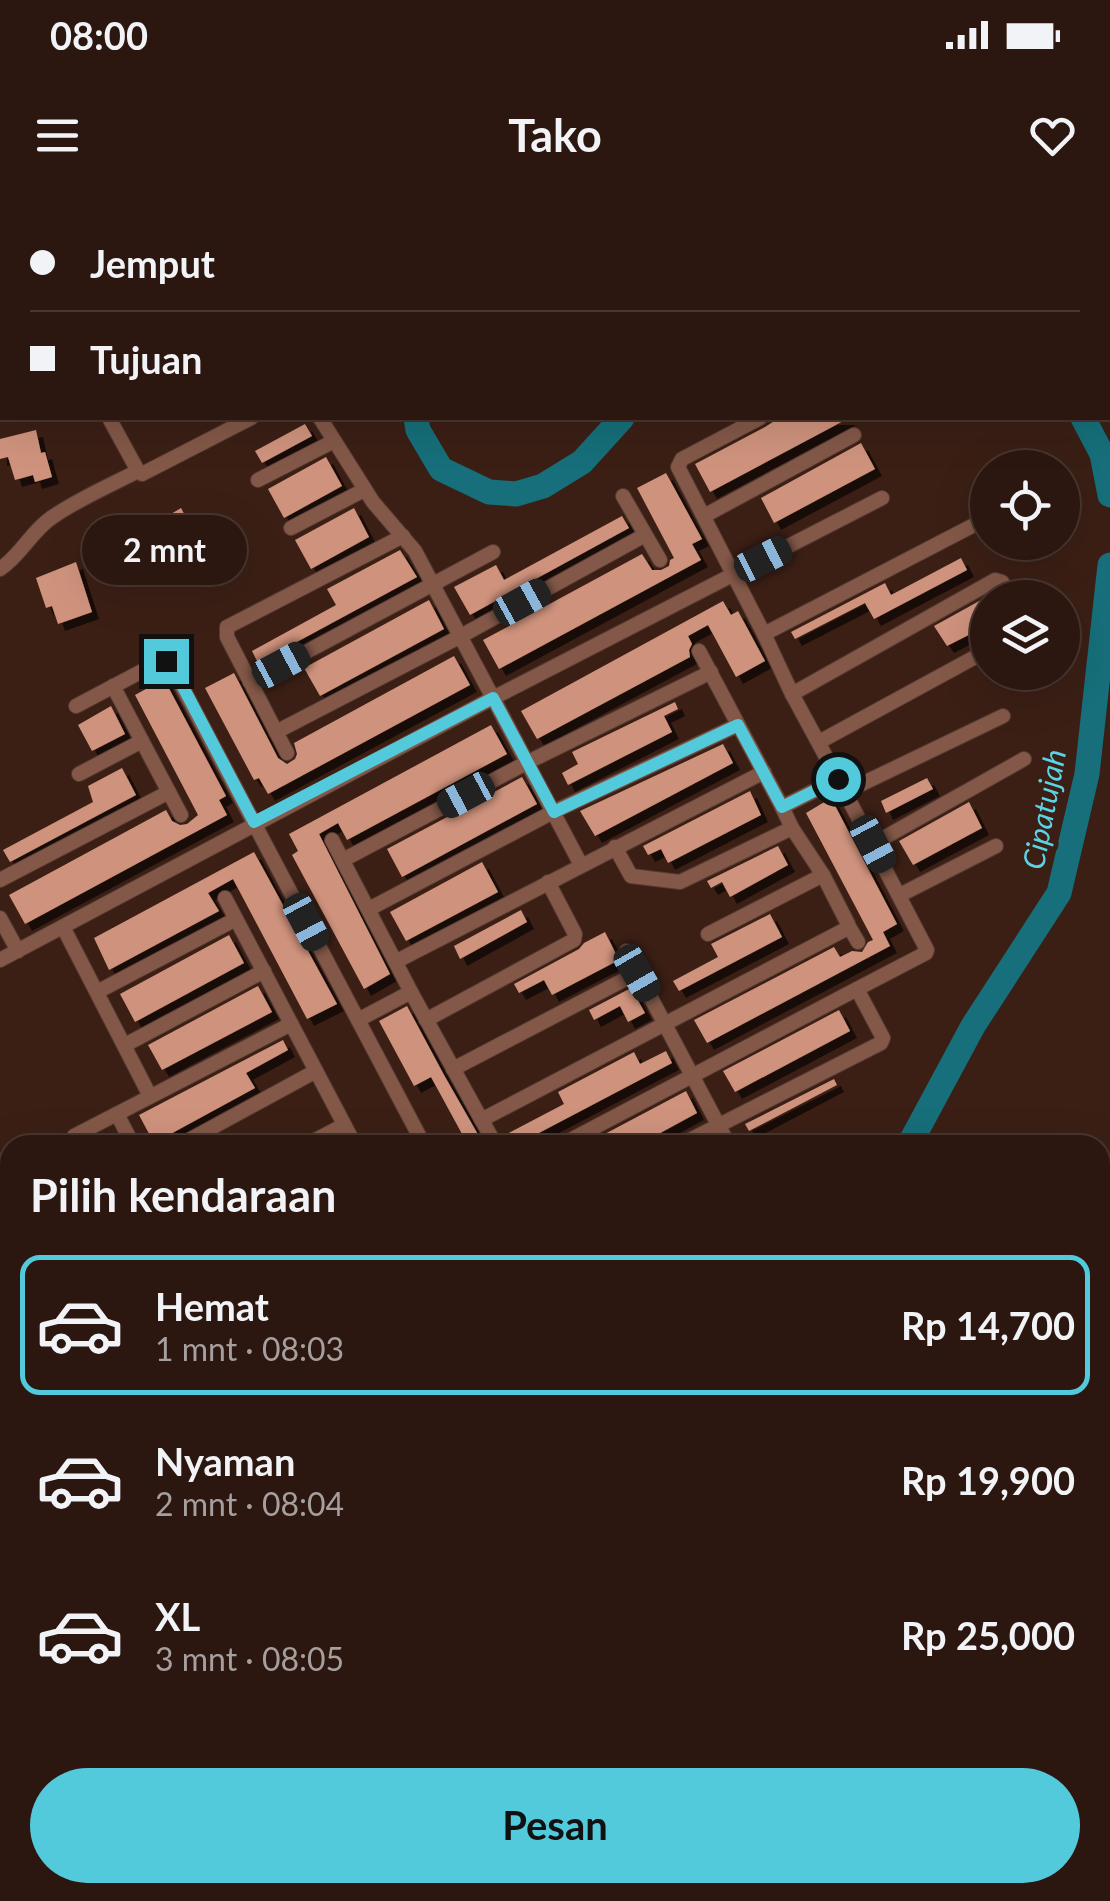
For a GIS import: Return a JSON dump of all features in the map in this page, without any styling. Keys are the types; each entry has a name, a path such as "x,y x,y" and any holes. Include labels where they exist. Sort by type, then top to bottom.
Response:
{"street":[{"path":"115,420 138,470 145,474 247,420"},
{"path":"321,420 364,490 415,550 581,865"},
{"path":"579,1135 927,952 678,470 679,462 756,420"},
{"path":"704,516 854,435"},
{"path":"258,480 334,441"},
{"path":"0,570 18,556 30,536 52,517 138,470"},
{"path":"290,528 364,490"},
{"path":"623,496 660,560"},
{"path":"0,960 254,822 882,498"},
{"path":"764,634 970,527"},
{"path":"276,732 645,535"},
{"path":"287,754 227,636 228,625 403,536"},
{"path":"250,682 493,552"},
{"path":"792,694 970,594"},
{"path":"699,651 792,828 858,942"},
{"path":"76,706 163,660 168,662 419,1135"},
{"path":"819,742 970,660"},
{"path":"344,860 528,762 711,672"},
{"path":"113,686 182,816"},
{"path":"782,807 842,786 1002,716"},
{"path":"369,909 554,812 738,725"},
{"path":"78,774 142,741"},
{"path":"873,844 1024,759"},
{"path":"396,960 764,772"},
{"path":"0,880 169,792"},
{"path":"615,848 632,876 680,882 792,828"},
{"path":"332,840 490,1135"},
{"path":"900,896 996,846"},
{"path":"708,934 822,875"},
{"path":"426,1020 574,940 575,934 548,882"},
{"path":"225,898 350,1135"},
{"path":"0,918 18,951"},
{"path":"97,992 236,919"},
{"path":"482,1119 848,925"},
{"path":"63,927 150,1096"},
{"path":"626,951 725,1135"},
{"path":"125,1045 264,971"},
{"path":"453,1070 637,973"},
{"path":"699,1135 881,1043 883,1038 857,989"},
{"path":"358,1020 411,992"},
{"path":"76,1135 291,1024"},
{"path":"198,1135 316,1071"},
{"path":"117,1114 128,1135"},
{"path":"325,1135 344,1125"}],"building":[{"path":"776,420 845,420 710,492 695,464"},
{"path":"305,424 312,436 262,463 255,451"},
{"path":"36,430 52,477 35,482 33,475 15,480 8,457 0,459 0,439"},
{"path":"861,443 875,469 774,523 761,498"},
{"path":"326,457 342,486 284,518 268,489"},
{"path":"666,473 702,539 692,544 701,560 499,669 483,640 642,554 652,570 669,566 674,558 637,488"},
{"path":"181,508 210,562 178,579 151,526"},
{"path":"354,508 369,537 311,569 295,540"},
{"path":"622,516 629,528 470,615 454,587 496,565 504,580"},
{"path":"400,550 417,577 258,663 252,651 336,605 327,589"},
{"path":"961,558 967,570 874,619 865,603 795,639 791,632 885,583 891,595"},
{"path":"76,562 92,612 58,624 52,606 46,608 36,578"},
{"path":"429,600 444,629 320,696 304,668"},
{"path":"723,601 731,615 738,611 765,661 736,677 708,625 688,636 692,644 690,657 537,739 521,711"},
{"path":"970,606 970,634 947,646 934,626"},
{"path":"454,656 470,685 268,794 259,778 254,780 205,688 234,673 278,758 287,764 297,754 294,743"},
{"path":"164,679 226,796 219,800 227,815 25,924 9,895 166,810 172,821 180,825 198,815 135,695"},
{"path":"675,702 678,709 664,716 672,732 568,785 562,773 578,764 572,752"},
{"path":"111,706 125,734 92,751 78,725"},
{"path":"491,725 507,754 347,840 338,823 319,834 390,974 364,989 292,855 298,851 289,834"},
{"path":"723,744 733,763 595,836 580,811"},
{"path":"122,768 136,795 10,862 3,850 93,802 88,786"},
{"path":"522,777 537,804 402,877 387,849"},
{"path":"927,778 933,789 886,813 881,801"},
{"path":"750,791 761,815 668,863 661,849 648,855 643,846"},
{"path":"831,798 897,924 883,932 890,946 707,1043 694,1020 834,947 840,957 852,951 862,952 873,940 806,813"},
{"path":"969,802 982,828 913,865 899,841"},
{"path":"778,846 788,865 730,897 722,882 711,888 707,881"},
{"path":"254,852 337,1004 307,1019 233,879 208,893 219,911 109,970 94,938"},
{"path":"482,862 498,892 406,941 390,912"},
{"path":"521,910 527,922 460,959 454,946"},
{"path":"770,914 782,937 679,991 673,981 718,957 711,944"},
{"path":"605,932 619,960 552,995 544,980 519,993 514,984"},
{"path":"229,935 244,963 135,1022 120,994"},
{"path":"258,986 272,1012 162,1070 148,1045"},
{"path":"631,988 645,1013 628,1022 620,1006 594,1020 589,1010"},
{"path":"407,1006 478,1135 463,1135 431,1077 414,1086 379,1021"},
{"path":"839,1010 850,1031 735,1092 723,1071"},
{"path":"283,1040 288,1050 246,1073 255,1088 169,1135 150,1135 139,1115"},
{"path":"666,1051 672,1063 535,1135 505,1135 564,1104 558,1092 634,1052 640,1064"},
{"path":"834,1079 837,1085 749,1131 745,1124"},
{"path":"686,1091 697,1113 657,1135 603,1135"}],"waterway":[{"name":"Cipatujah","path":"416,420 418,430 441,469 489,492 516,494 543,486 582,462 620,420"},
{"name":"Cipatujah","path":"1084,420 1102,454 1110,495"},
{"name":"Cipatujah","path":"914,1135 973,1026 1059,893 1087,774 1110,565"}],"route":[{"path":"166,661 254,822 493,698 554,812 738,725 782,807 838,779"}]}
